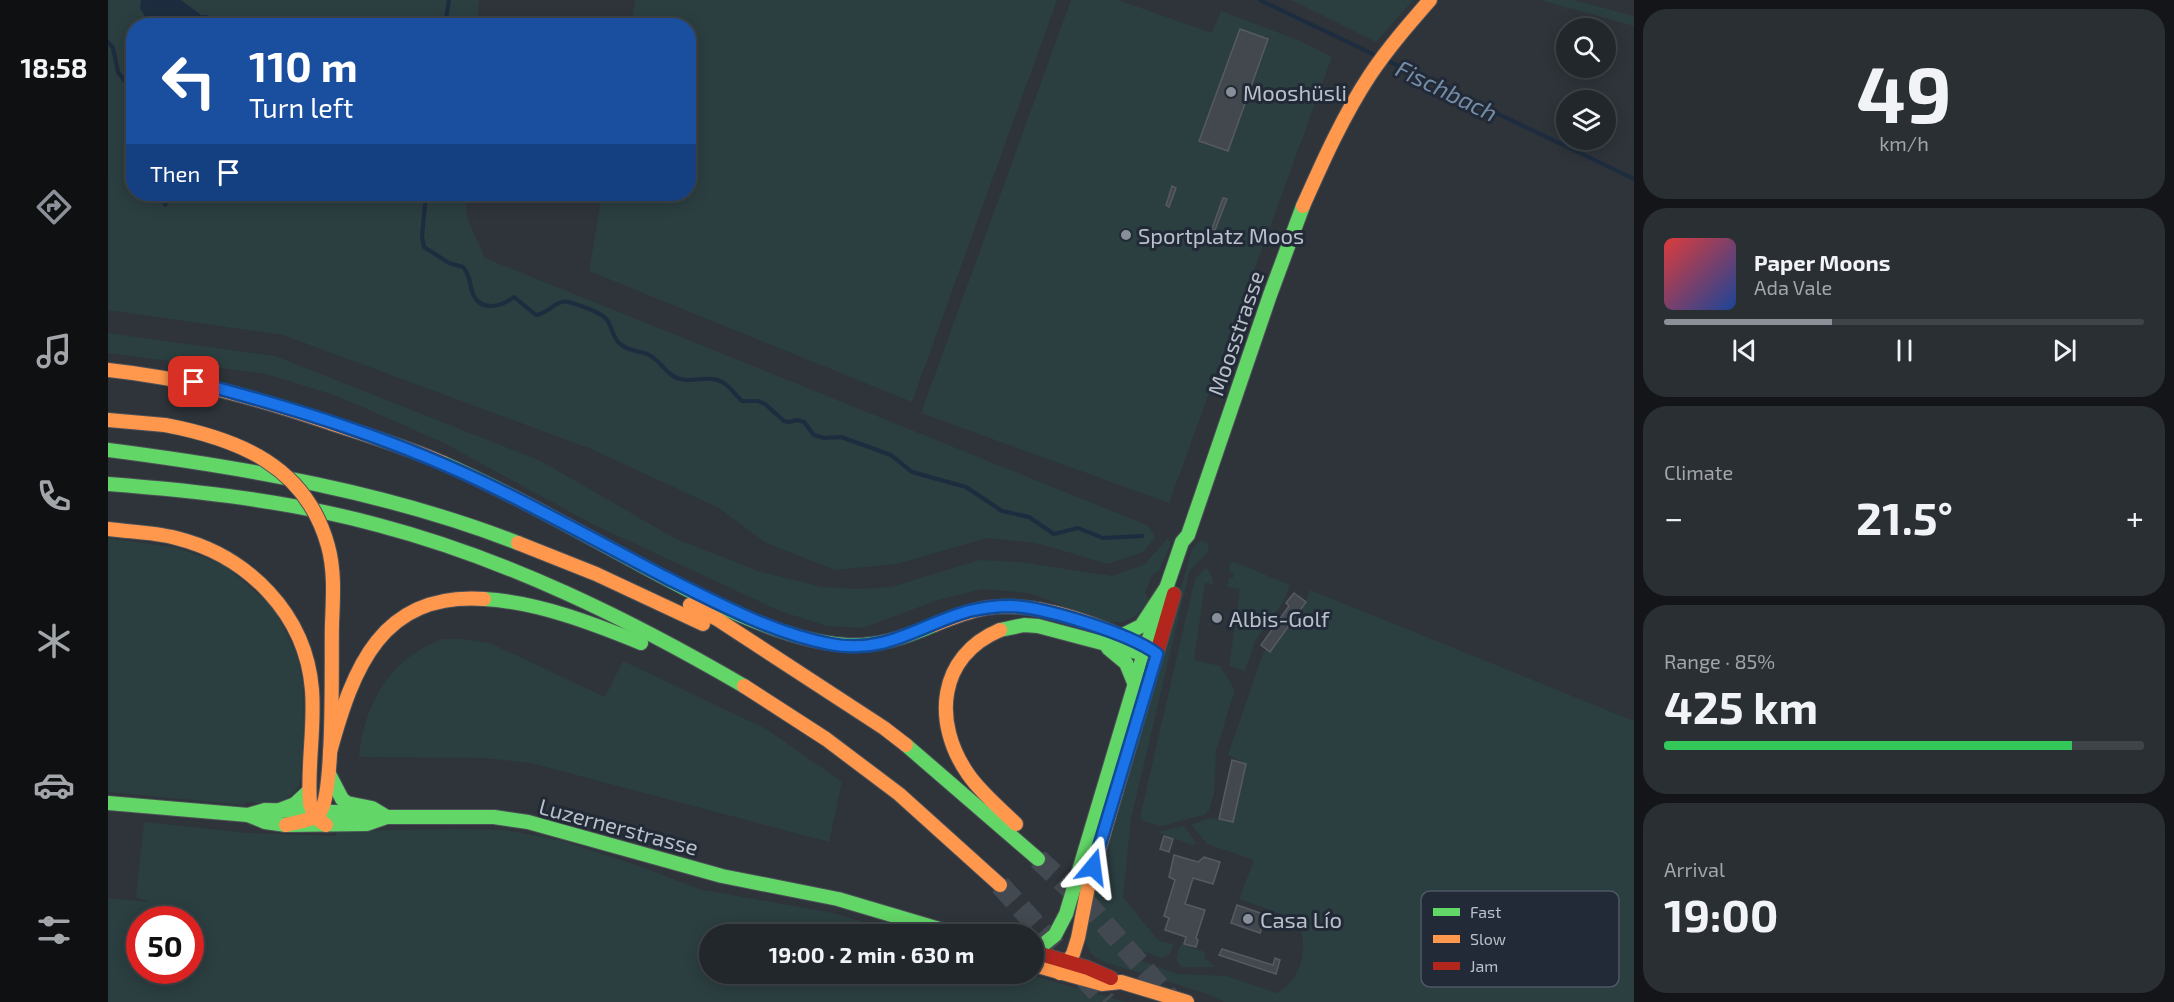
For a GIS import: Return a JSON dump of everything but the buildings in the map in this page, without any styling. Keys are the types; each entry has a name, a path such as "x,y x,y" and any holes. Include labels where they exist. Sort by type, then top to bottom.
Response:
{"main road":[{"name":"Moosstrasse","path":"1044,944 1060,929 1072,896 1135,685 1188,543 1188,535 1294,229 1314,179 1342,122 1376,66 1389,47 1430,0"},
{"path":"108,370 194,382 270,403 427,456 497,489 695,592 781,630 811,640 833,645 875,644 907,637 950,617 970,611 1012,606 1052,614 1123,635 1149,651"},
{"path":"108,420 165,424 208,433 245,447 270,461 295,485 319,521 327,545 332,584 329,774 325,802 319,816"},
{"path":"322,420 428,466 717,619 859,711 916,753 1041,854 969,775 957,755 949,736 945,713 946,692 958,663 977,643 992,634 1014,626 1040,627 1105,646 1149,651"},
{"path":"108,450 268,474 366,495 452,520 583,568 785,663"},
{"path":"108,483 180,489 286,504 347,517 404,532 504,566 561,591 661,639 753,690 814,731 901,795 1000,885"},
{"path":"108,529 175,538 209,549 247,571 268,590 286,612 303,644 312,685 309,791 319,816"},
{"name":"Moosstrasse","path":"1062,964 1078,938 1088,887 1166,588 1182,542 1188,535"},
{"path":"1123,635 1141,626 1166,588"},
{"path":"330,753 351,688 360,666 375,643 387,628 402,616 419,607 446,598 492,599 565,616 632,639 753,690"},
{"path":"1105,646 1128,665 1135,685"},
{"path":"329,774 342,799 347,803 372,808 387,817"},
{"path":"277,811 300,802 309,791"},
{"name":"Luzernerstrasse","path":"108,803 248,815 265,822 286,825 319,816"},
{"name":"Luzernerstrasse","path":"248,815 265,810 319,816 372,813 387,817 494,817 528,822 722,876 837,899 922,924"},
{"name":"Moosstrasse","path":"1062,964 1072,896"},
{"path":"1078,938 1086,956 1120,982"},
{"path":"1044,956 1062,964 1187,1002"},
{"path":"1044,965 1062,964"}],"shaded area":[{"path":"108,0 479,0 478,18 126,18 126,201 466,201 467,218 485,258 1147,525 1156,537 1143,552 1108,564 1036,543 987,538 896,564 836,570 766,543 719,508 591,449 283,335 108,310"},
{"path":"635,0 1057,0 912,402 589,271 601,201 696,201 696,18 632,18"},
{"name":"Sportplatz Moos","path":"1071,0 1118,0 1212,33 1221,11 1298,40 1332,57 1169,503 921,413"},
{"path":"1291,0 1413,0 1376,42"},
{"path":"1540,0 1573,0 1634,16 1634,26 1616,21 1616,18 1605,18"},
{"path":"108,333 275,356 541,461 676,539 761,572 822,587 860,589 891,587 979,560 1020,562 1112,576 1145,564 1167,539 1171,543 1159,571 1152,575 1145,593 1149,601 1137,615 1124,622 1104,622 1029,593 982,589 938,600 863,628 826,626 780,611 592,524 442,442 337,396 266,374 108,353"},
{"path":"108,538 178,548 224,565 274,608 297,655 303,684 304,723 301,775 299,785 293,794 274,805 247,802 243,805 108,792"},
{"path":"1200,540 1207,543 1209,550 1189,573 1131,819 1123,897 1159,941 1174,944 1170,954 1162,958 1133,948 1129,956 1177,974 1226,976 1277,993 1286,987 1298,971 1303,939 1297,920 1239,899 1254,860 1207,844 1191,825 1209,818 1233,822 1246,764 1228,755 1263,654 1266,649 1270,652 1306,602 1310,590 1634,721 1634,1002 1224,1002 1208,994 1104,962 1091,953 1085,940 1084,929 1192,549"},
{"path":"1235,562 1290,585 1283,602 1255,641 1245,671 1229,666 1240,589 1227,587 1229,578 1233,578 1234,573 1229,571 1230,563"},
{"path":"1205,568 1210,572 1214,584 1205,583 1194,660 1220,666 1235,690 1216,750 1214,794 1209,810 1204,815 1161,826 1143,821 1140,817 1193,587 1196,578"},
{"path":"443,639 490,643 605,697 623,661 768,730 842,782 829,842 531,763 483,758 359,757 367,718 383,685 394,670 408,658 424,647"},
{"path":"144,822 249,833 336,836 337,831 506,830 563,841 699,889 833,913 870,924 699,924 699,984 1044,984 1044,979 1126,1002 108,1002 108,898 150,902 136,897"},
{"path":"1184,826 1197,844 1192,845 1157,832"},
{"path":"1181,944 1205,952 1204,958 1216,967 1181,967 1176,958"}],"water":[{"path":"141,0 181,0 201,15 207,15 210,18 146,18 140,8"}],"waterway":[{"path":"446,18 449,0"},
{"name":"Fischbach","path":"1260,0 1379,57"},
{"path":"108,42 113,48 118,72 126,82"},
{"name":"Fischbach","path":"1386,60 1634,179"},
{"path":"165,205 167,201"},
{"path":"425,201 422,236 424,247 449,263 463,267 469,277 473,294 481,304 498,305 514,297 536,315 560,303 569,302 602,316 609,323 622,346 653,357 679,379 710,379 722,382 742,401 758,401 765,404 784,421 804,422 814,435 824,438 841,437 891,455 912,472 966,487 1002,511 1029,517 1054,534 1078,528 1103,538 1142,536"}],"tunnel":[{"path":"1038,859 1089,906 1173,1002"},
{"path":"1000,885 1106,1002"}],"traffic: fast":[{"path":"1044,944 1055,935 1066,914 1144,653 1182,542 1188,535 1303,206"},
{"path":"108,450 212,465 316,484 418,509 518,543"},
{"path":"443,463 490,485 706,599 791,634 819,641 858,645 891,640 934,625"},
{"path":"108,484 278,503 378,525 426,539 520,573 566,593 656,637 744,686"},
{"path":"1123,635 1141,626 1166,588"},
{"path":"484,599 544,609 584,621 641,643"},
{"path":"1000,630 1024,625 1038,626 1140,653"},
{"path":"1108,648 1126,663 1135,685"},
{"path":"906,745 1038,859"},
{"path":"329,774 342,799 347,803 372,808 387,817"},
{"path":"277,811 295,804 309,791"},
{"path":"108,803 248,815 265,822 286,825 367,824 387,817"},
{"path":"248,815 265,810 371,813 387,817 494,817 528,822 722,876 838,899 922,924"}],"traffic: slow":[{"path":"1303,206 1334,139 1360,91 1391,46 1430,0"},
{"path":"108,370 165,378 248,397 373,437 443,463"},
{"path":"108,420 165,425"},
{"path":"165,425 192,431 243,448 286,476 304,495 318,518 330,555 333,585 332,624"},
{"path":"108,529 168,536 202,547 227,559 249,574 269,592 285,613 298,637 307,662 313,704 309,776 310,804 315,817 326,825"},
{"path":"518,543 596,574 703,624"},
{"path":"330,752 349,692 362,665 377,641 396,622 420,608 449,600 484,599"},
{"path":"690,605 717,619 884,728 906,745"},
{"path":"934,625 986,608 1006,606 1027,608 1068,616 1146,646"},
{"path":"286,825 317,815 325,800 330,753 332,624"},
{"path":"1000,630 979,642 964,656 953,673 947,692 946,712 949,733 956,754 968,774 1016,824"},
{"path":"744,686 826,739 899,794 1000,885"},
{"path":"1060,973 1073,954 1078,938 1088,887 1146,690"},
{"path":"1044,968 1102,984 1121,982 1187,1002"}],"traffic: jam":[{"path":"1146,690 1174,594"},
{"path":"1044,955 1088,968 1111,978"}],"place":[{"name":"Mooshüsli","path":"1231,92"},
{"name":"Sportplatz Moos","path":"1126,235"},
{"name":"Albis-Golf","path":"1217,618"},
{"name":"Casa Lío","path":"1248,919"}],"route":[{"path":"194,382 302,413 427,456 564,523 695,592 781,630 811,640 833,645 857,646 891,642 970,611 1012,606 1052,614 1123,635 1146,646 1157,654 1093,867"}]}
